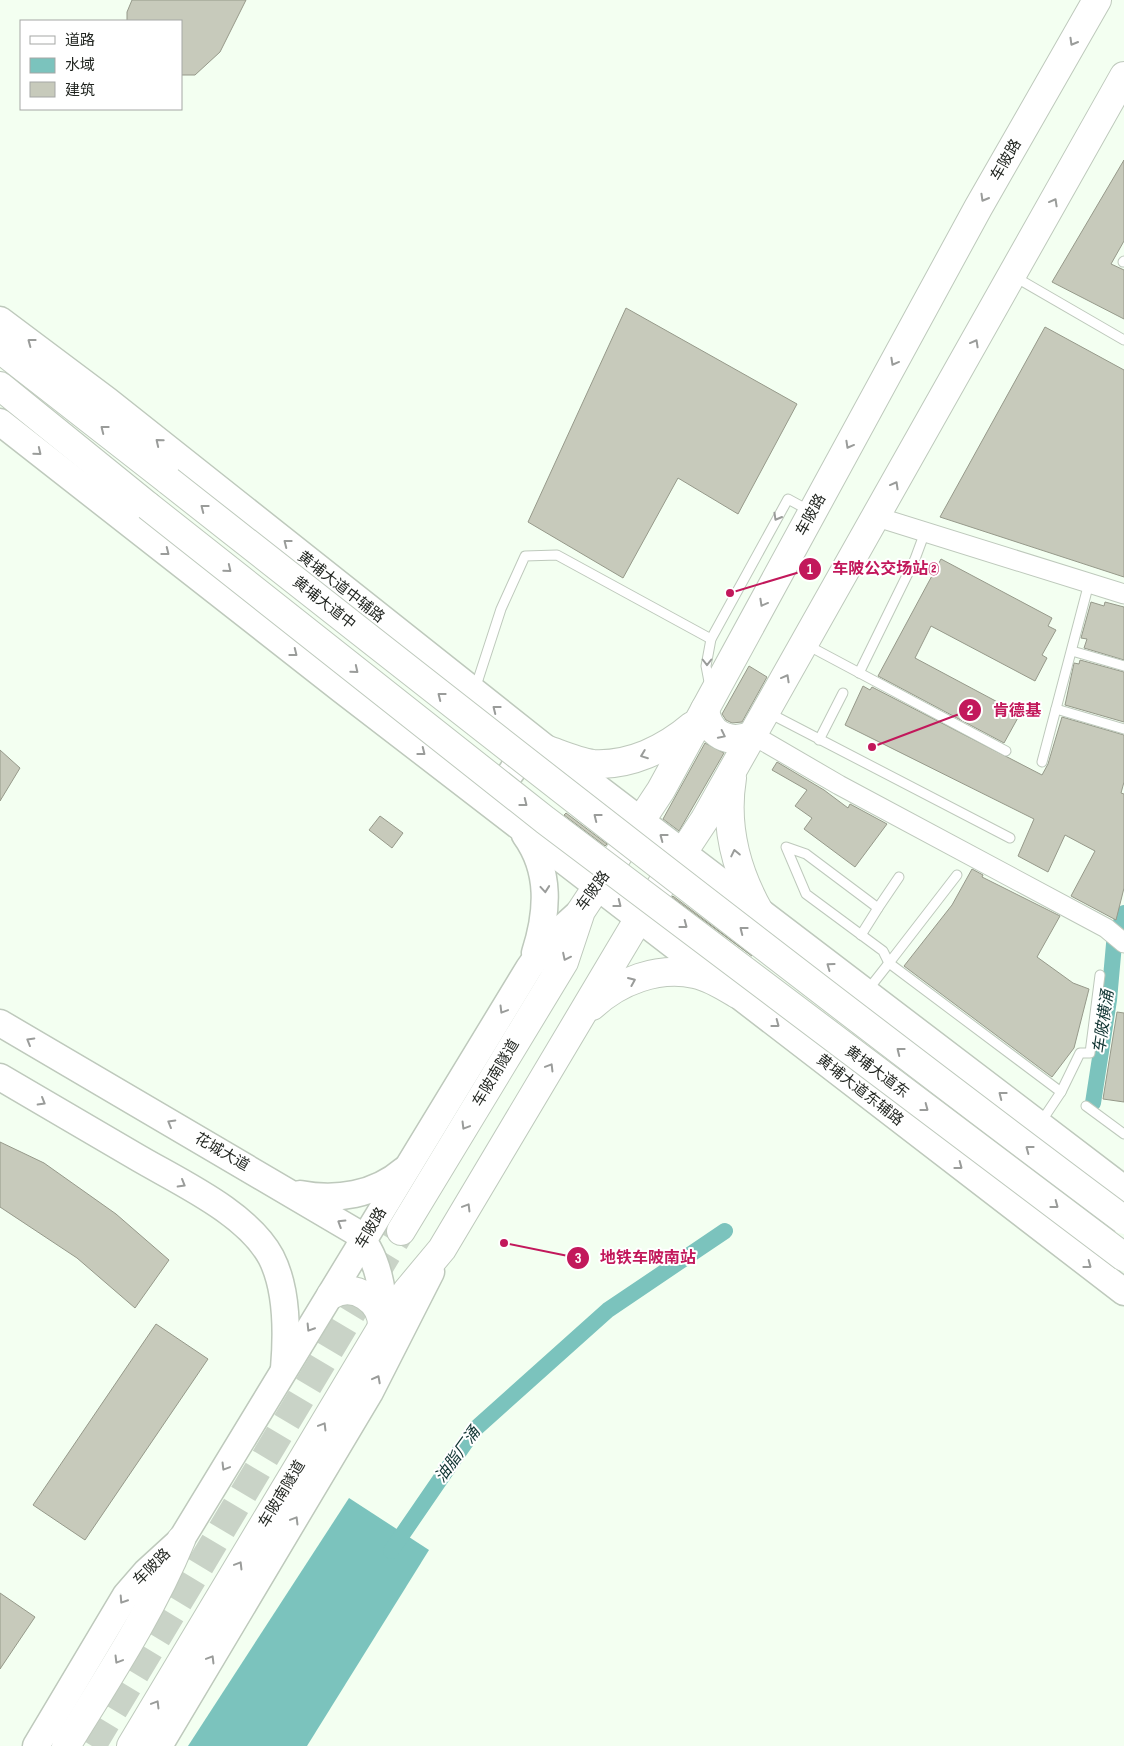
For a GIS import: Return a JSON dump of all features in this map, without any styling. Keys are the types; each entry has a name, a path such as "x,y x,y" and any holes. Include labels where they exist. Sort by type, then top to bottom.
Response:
{"main road":[{"name":"车陂路","path":"36,1746 126,1595 146,1572 181,1540 529,968 548,941 582,911 642,822 706,709 978,208 1097,0"},
{"path":"159,1746 370,1392 442,1249 639,920 684,853 734,770 1124,76"},
{"name":"黄埔大道中辅路","path":"0,320 108,400 519,728 684,853"},
{"name":"黄埔大道中","path":"0,349 649,858"},
{"name":"黄埔大道东","path":"0,386 365,679 631,885 1124,1257"},
{"path":"0,422 362,706 597,887"},
{"path":"362,706 384,703 397,697 404,689 414,666 412,643"},
{"path":"706,709 710,725 722,736 738,739 753,735"},
{"path":"548,750 592,764 629,760 663,747 680,737 706,709"},
{"path":"471,790 493,787 505,780 512,772 521,753 519,728"},
{"path":"734,770 730,809 733,845 746,888 760,913"},
{"path":"521,828 541,864 546,896 542,929 529,968"},
{"path":"684,853 796,941 1124,1189"},
{"name":"黄埔大道东","path":"649,858 945,1086 1124,1220"},
{"name":"黄埔大道东辅路","path":"597,887 1124,1292"},
{"name":"车陂南隧道","path":"401,1232 564,962 582,911"},
{"path":"579,1020 612,991 651,974 674,971 696,974 744,999 758,961 772,947 796,941"},
{"path":"818,1056 818,1034 831,1012 846,1001 867,994"},
{"name":"花城大道","path":"0,1023 347,1226 364,1240 372,1257 379,1283 383,1310 382,1327"},
{"path":"0,1077 212,1202 258,1239 271,1258 279,1282 285,1326 284,1372"},
{"path":"292,1193 321,1198 352,1195 389,1181 409,1167"},
{"name":"车陂南隧道","path":"131,1746 382,1327 408,1290 442,1249"},
{"path":"331,1295 348,1290 365,1295 380,1312 382,1327"},
{"path":"66,1746 147,1612 181,1540"}],"street":[{"path":"877,517 1124,594"},
{"path":"753,735 839,785 1106,928 1124,943"}],"lane":[{"path":"1012,276 1123,337"},
{"path":"706,709 706,666 710,639 788,499 813,512"},
{"path":"859,673 925,532"},
{"path":"474,692 501,609 525,556 557,555 710,639"},
{"path":"1042,762 1089,582"},
{"path":"805,643 1006,751"},
{"path":"1072,651 1124,666"},
{"path":"819,740 843,694"},
{"path":"1056,709 1124,729"},
{"path":"766,712 1010,838"},
{"path":"878,908 806,854 786,847 806,894 883,951 889,963 1062,1092"},
{"path":"867,994 957,875"},
{"path":"862,935 899,877"},
{"path":"1040,1125 1062,1092 1080,1053 1090,1053 1100,974"},
{"path":"1086,1106 1124,1134"}],"water":[{"path":"349,1498 429,1550 307,1746 188,1746"}],"building":[{"path":"132,0 246,0 220,52 195,75 182,75 182,20 127,20 127,12"},
{"path":"1124,160 1124,241 1111,264 1124,270 1124,319 1052,282"},
{"path":"626,308 797,404 738,514 678,478 623,578 528,522"},
{"path":"1045,327 1124,370 1124,577 940,517"},
{"path":"941,559 1052,618 1048,626 1056,630 1042,655 1047,658 1035,681 931,626 915,658 1020,714 1004,743 878,676"},
{"path":"1091,602 1104,606 1105,602 1124,607 1124,660 1084,648 1087,639 1081,638"},
{"path":"1080,660 1124,672 1124,722 1065,705 1074,663 1079,664"},
{"path":"749,666 767,677 742,722 732,723 726,720 722,714"},
{"path":"863,686 870,690 872,687 1042,775 1048,764 1062,717 1124,735 1124,782 1121,793 1124,794 1124,888 1116,920 1071,896 1095,851 1065,835 1048,872 1018,856 1034,819 845,725"},
{"path":"705,743 724,753 679,831 663,819"},
{"path":"0,750 20,768 0,801"},
{"path":"777,762 824,790 848,808 850,804 887,824 855,867 804,829 812,818 795,806 807,790 772,770"},
{"path":"566,813 607,844 605,846 564,815"},
{"path":"380,816 403,833 392,848 369,830"},
{"path":"972,869 983,875 982,877 1060,916 1037,957 1073,983 1089,989 1074,1048 1052,1077 904,966 952,905"},
{"path":"673,896 752,956 672,897"},
{"path":"1117,1012 1124,1013 1124,1102 1103,1099"},
{"path":"0,1142 44,1163 116,1214 169,1260 135,1308 77,1258 0,1207"},
{"path":"156,1324 208,1359 85,1540 33,1505"},
{"path":"0,1593 35,1617 0,1669"}],"waterway":[{"name":"车陂横涌","path":"1093,1103 1109,1000 1114,944 1124,913"},
{"name":"油脂厂涌","path":"391,1551 474,1430 608,1310 725,1231"}],"tunnel":[{"path":"92,1746 401,1231"}],"place":[{"name":"车陂公交场站②","path":"730,593"},
{"name":"肯德基","path":"872,747"},
{"name":"地铁车陂南站","path":"504,1243"}]}
